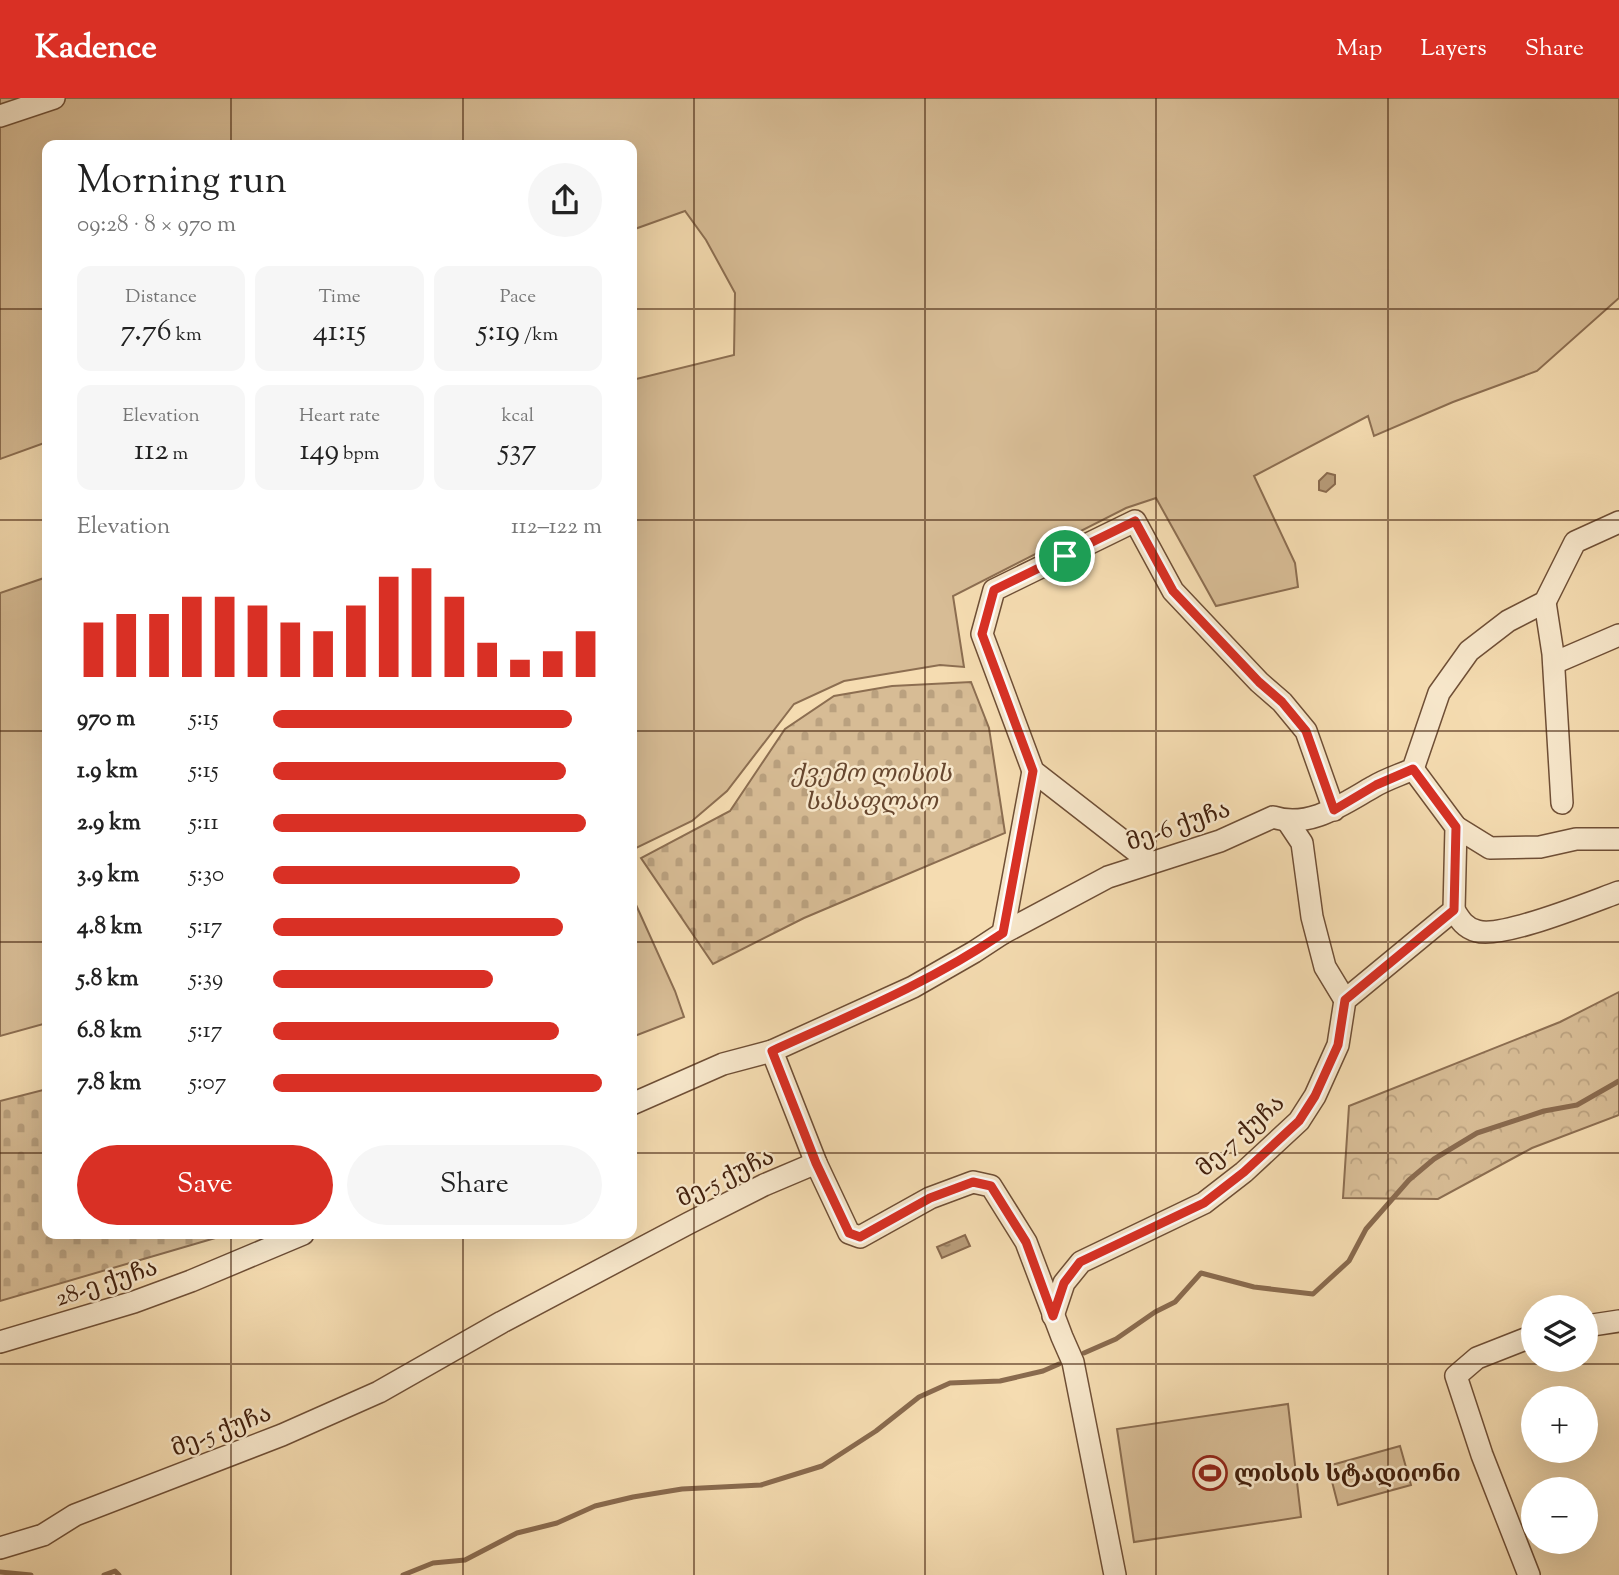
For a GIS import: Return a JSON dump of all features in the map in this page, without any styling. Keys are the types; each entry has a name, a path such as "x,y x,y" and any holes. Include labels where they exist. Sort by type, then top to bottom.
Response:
{"street":[{"path":"0,116 54,98"},
{"path":"1003,933 1033,771 982,634 994,590 1135,521 1173,591 1259,682 1282,702 1306,731 1334,810"},
{"path":"1562,803 1554,663 1545,602 1575,542 1619,522"},
{"path":"1545,602 1508,621 1469,651 1439,692 1413,769 1456,827 1490,848 1540,847 1576,839 1619,839"},
{"path":"1554,663 1619,635"},
{"name":"მე-6 ქუჩა","path":"772,1051 913,987 1003,933 1108,877 1220,841 1273,817 1288,822 1334,810 1376,785 1413,769"},
{"path":"1033,771 1150,862"},
{"path":"1288,822 1302,843 1312,917 1325,967 1345,1000 1454,910"},
{"path":"1456,827 1454,910 1465,926 1479,932 1491,933 1535,922 1619,892"},
{"name":"მე-7 ქუჩა","path":"1053,1316 1064,1283 1080,1262 1204,1203 1244,1172 1299,1121 1315,1096 1338,1045 1345,1000"},
{"path":"637,1102 723,1064 772,1051 816,1163 849,1233 860,1237 930,1198 973,1182 991,1186 1026,1242 1073,1362 1115,1575"},
{"name":"მე-5 ქუჩა","path":"0,1548 43,1535 75,1515 282,1435 379,1392 502,1322 689,1223 764,1185 816,1163"},
{"name":"28-ე ქუჩა","path":"0,1342 134,1302 291,1239"},
{"path":"1598,1324 1619,1321"},
{"path":"1521,1341 1477,1358 1456,1376 1482,1455 1524,1568 1529,1575"}],"green space":[{"path":"0,98 1619,98 1619,298 1537,371 1453,402 1374,436 1368,416 1254,476 1295,563 1298,587 1216,606 1156,498 1126,508 953,596 964,667 940,665 844,681 794,704 727,791 692,821 637,848 637,379 734,355 735,293 706,240 685,211 637,228 637,140 42,140 42,444 0,459"},
{"path":"42,579 42,1024 0,1036 0,593"},
{"name":"ქვემო ლისის სასაფლაო","path":"971,682 989,728 1005,833 804,918 713,964 641,858 730,811 785,729 834,696 892,686"},
{"path":"637,907 675,991 684,1017 637,1035"},
{"path":"1619,992 1619,1115 1532,1148 1438,1199 1343,1198 1349,1106 1560,1022"},
{"path":"42,1090 42,1239 212,1239 0,1301 0,1101"},
{"name":"ლისის სტადიონი","path":"1288,1404 1301,1517 1134,1542 1117,1429"},
{"path":"1400,1446 1411,1485 1338,1505 1328,1466"}],"water":[{"path":"1327,473 1335,475 1335,484 1326,492 1319,490 1319,481"},
{"path":"965,1235 970,1246 942,1258 937,1247"}],"waterway":[{"path":"1084,1353 1116,1339 1155,1312 1175,1302 1201,1273 1254,1287 1313,1294 1349,1261 1366,1229 1409,1180 1434,1159 1477,1133 1544,1111 1577,1105 1619,1081"},
{"path":"403,1575 433,1563 465,1560 517,1533 557,1523 595,1506 682,1489 761,1485 822,1466 876,1431 919,1397 950,1383 1000,1381 1043,1371 1059,1364"},
{"path":"104,1575 115,1571 119,1575"},
{"path":"0,1572 31,1575"}],"place":[{"name":"ლისის სტადიონი","path":"1210,1473"}],"route":[{"path":"1135,521 1173,591 1259,682 1282,702 1306,731 1334,810 1376,785 1413,769 1456,827 1454,910 1345,1000 1338,1045 1315,1096 1299,1121 1244,1172 1204,1203 1080,1262 1064,1283 1053,1316 1026,1242 991,1186 973,1182 930,1198 860,1237 849,1233 816,1163 772,1051 913,987 1003,933 1033,771 982,634 994,590 1065,556 1135,521"}]}
